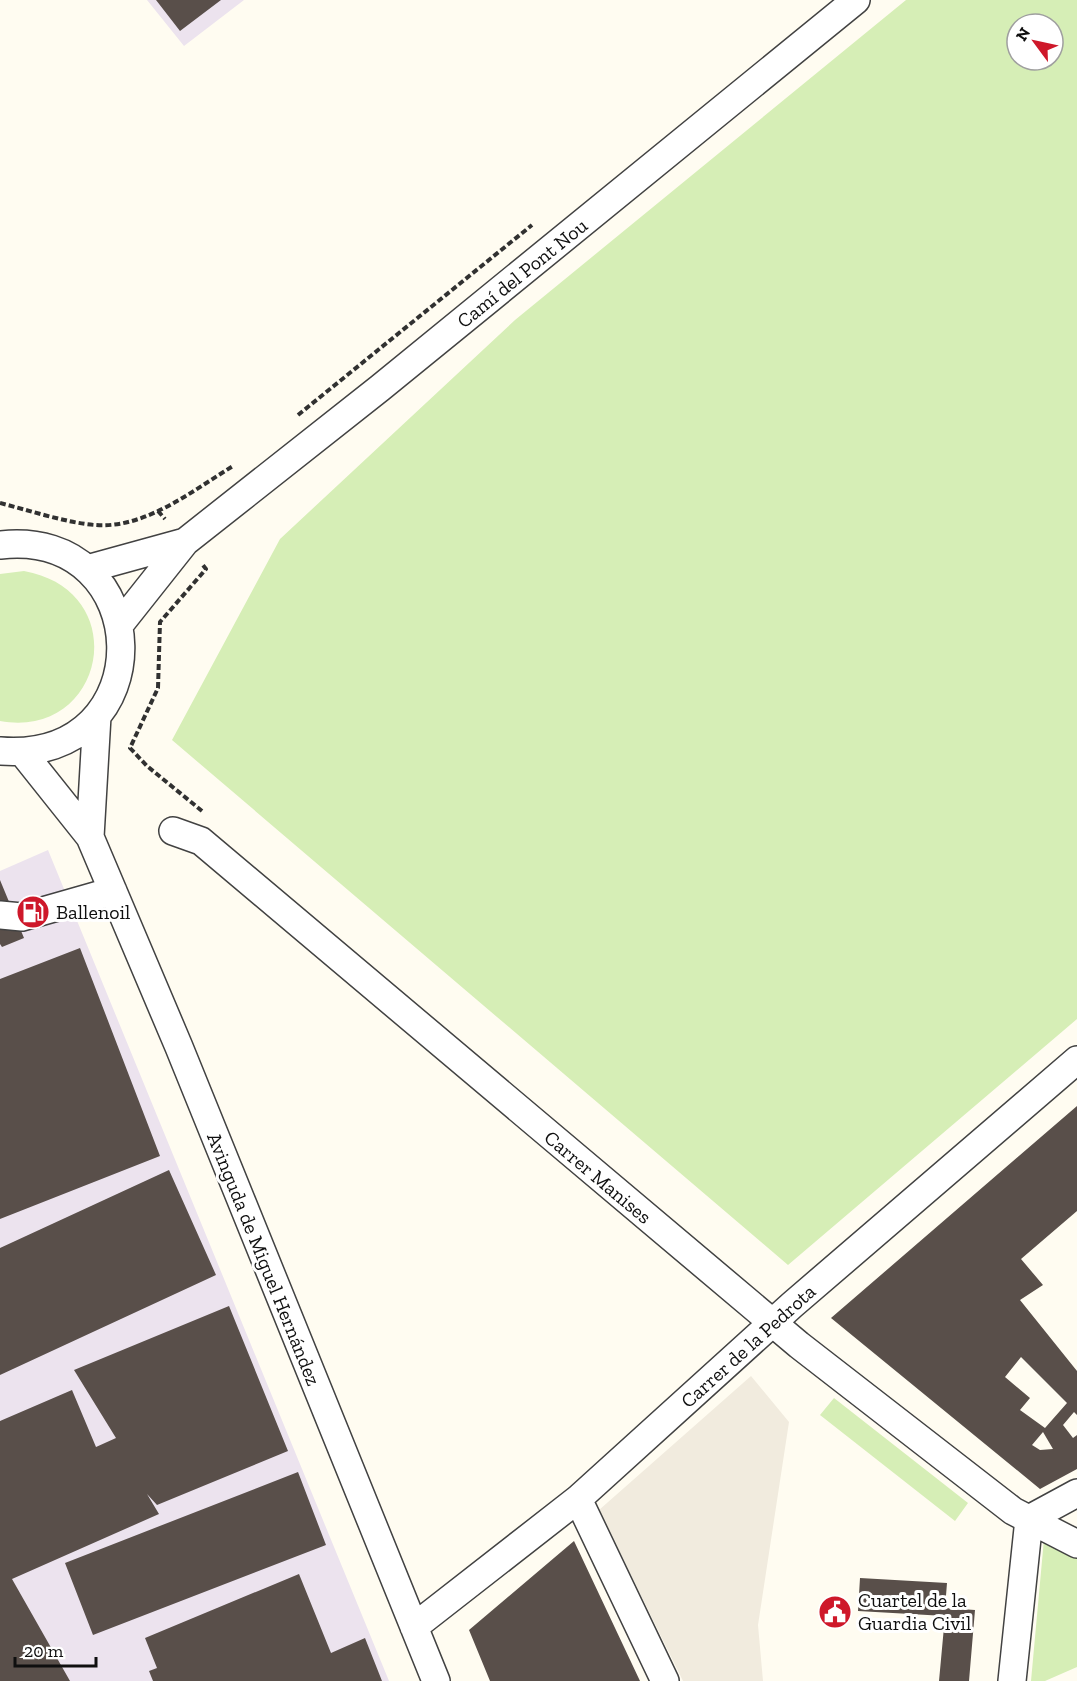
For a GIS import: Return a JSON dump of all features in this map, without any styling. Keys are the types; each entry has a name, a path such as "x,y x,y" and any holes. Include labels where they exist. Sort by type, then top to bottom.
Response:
{"street":[{"name":"Camí del Pont Nou","path":"120,624 185,542 380,388 856,0"},
{"name":"Camí del Pont Nou","path":"87,569 185,542"},
{"path":"0,545 18,543 43,546 66,555 87,569 107,594 120,624 123,648 119,672 111,695 98,716 64,742 12,752"},
{"name":"Avinguda de Miguel Hernández","path":"90,837 98,716"},
{"name":"Avinguda de Miguel Hernández","path":"12,752 90,837 179,1047 436,1681"},
{"name":"Carrer Manises","path":"173,831 201,842 773,1324 1013,1510 1077,1544"},
{"path":"0,915 22,917 113,891"},
{"name":"Carrer de la Pedrota","path":"414,1627 578,1498 792,1305 1077,1059"},
{"path":"1012,1681 1029,1519 1077,1493"},
{"path":"578,1498 665,1681"}],"path":[{"path":"292,419 539,220"},
{"path":"0,503 95,526 139,519 158,511 238,464"},
{"path":"185,542 206,569 160,622 158,688 130,748 147,766 211,818"}],"shaded area":[{"path":"147,0 244,0 184,46"},
{"path":"48,850 389,1681 0,1681 0,871"},
{"path":"751,1376 789,1422 758,1625 763,1681 683,1681 599,1510"}],"green space":[{"path":"906,0 1077,0 1077,1019 788,1265 172,740 280,539 515,320"},
{"path":"24,571 59,584 82,606 93,632 93,661 83,687 64,708 36,721 0,721 0,574"},
{"path":"834,1398 968,1503 955,1521 820,1415"},
{"path":"1044,1539 1077,1556 1077,1667 1045,1681 1031,1681"}],"building":[{"path":"156,0 221,0 180,31"},
{"path":"0,880 24,938 2,947 0,944"},
{"path":"80,948 160,1156 0,1219 0,979"},
{"path":"1077,1106 1077,1211 1021,1259 1043,1285 1020,1300 1077,1371 1077,1415 1074,1412 1063,1425 1073,1438 1077,1435 1077,1469 1040,1489 831,1318","holes":["1021,1357 1067,1403 1045,1428 1020,1410 1030,1398 1005,1377","1043,1432 1053,1449 1040,1450 1032,1445"]},
{"path":"169,1170 216,1275 0,1375 0,1248"},
{"path":"229,1306 288,1451 157,1505 147,1494 159,1514 12,1579 70,1681 0,1681 0,1421 72,1390 96,1447 116,1438 74,1370"},
{"path":"298,1472 326,1545 93,1635 65,1563"},
{"path":"574,1541 640,1681 490,1681 469,1630"},
{"path":"299,1574 331,1653 365,1638 382,1681 153,1681 149,1671 157,1668 145,1638"},
{"path":"860,1578 947,1583 945,1608 975,1610 969,1681 939,1681 945,1616 858,1611"}],"place":[{"name":"Ballenoil","path":"33,912"},
{"name":"Cuartel de la Guardia Civil","path":"835,1612"}]}
